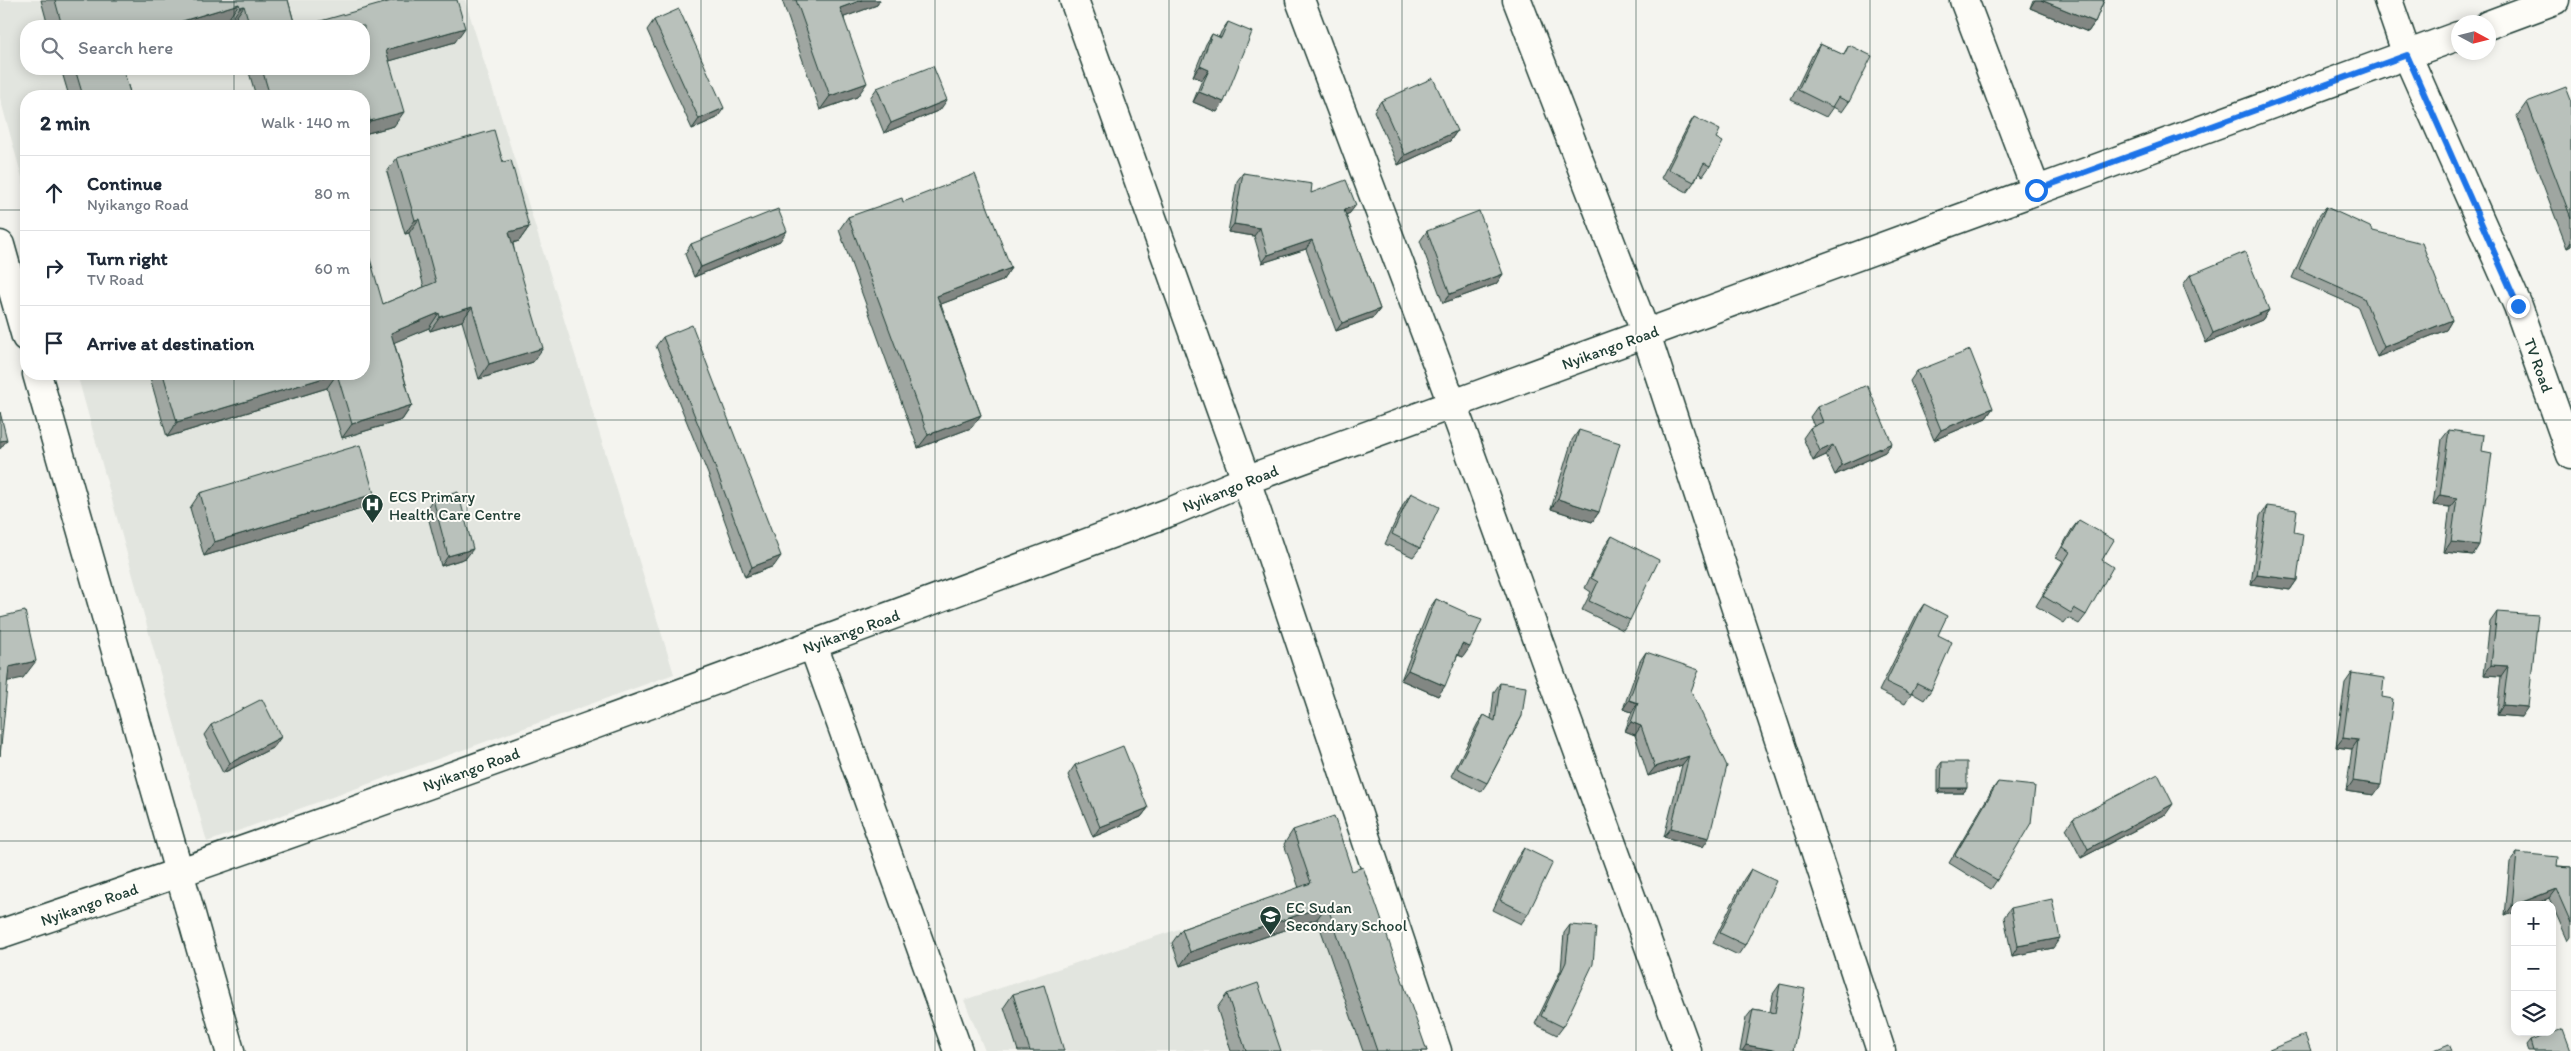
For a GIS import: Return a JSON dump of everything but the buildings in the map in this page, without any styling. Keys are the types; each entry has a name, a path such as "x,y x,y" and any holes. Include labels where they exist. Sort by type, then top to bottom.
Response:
{"street":[{"path":"1074,0 1246,480 1437,1051"},
{"path":"1300,0 1453,406 1687,1051"},
{"path":"1517,0 1646,334 1881,1051"},
{"path":"1964,0 2036,190"},
{"name":"TV Road","path":"2388,0 2407,55 2518,306 2571,455"},
{"path":"2496,22 2555,0"},
{"name":"Nyikango Road","path":"0,934 178,874 674,697 1170,512 1246,480 1453,406 2451,39"},
{"path":"0,245 20,316"},
{"path":"39,380 230,1051"},
{"path":"813,645 958,1051"}],"shaded area":[{"name":"ECS Primary Health Care Centre","path":"0,0 465,0 674,674 207,842 79,380 370,380 370,90 20,90 20,170 0,98"},
{"name":"EC Sudan Secondary School","path":"1357,870 1416,1051 985,1051 964,1000"}],"place":[{"name":"ECS Primary Health Care Centre","path":"373,524"},
{"name":"EC Sudan Secondary School","path":"1270,935"}],"route":[{"path":"2036,190 2407,55 2518,306"}]}
